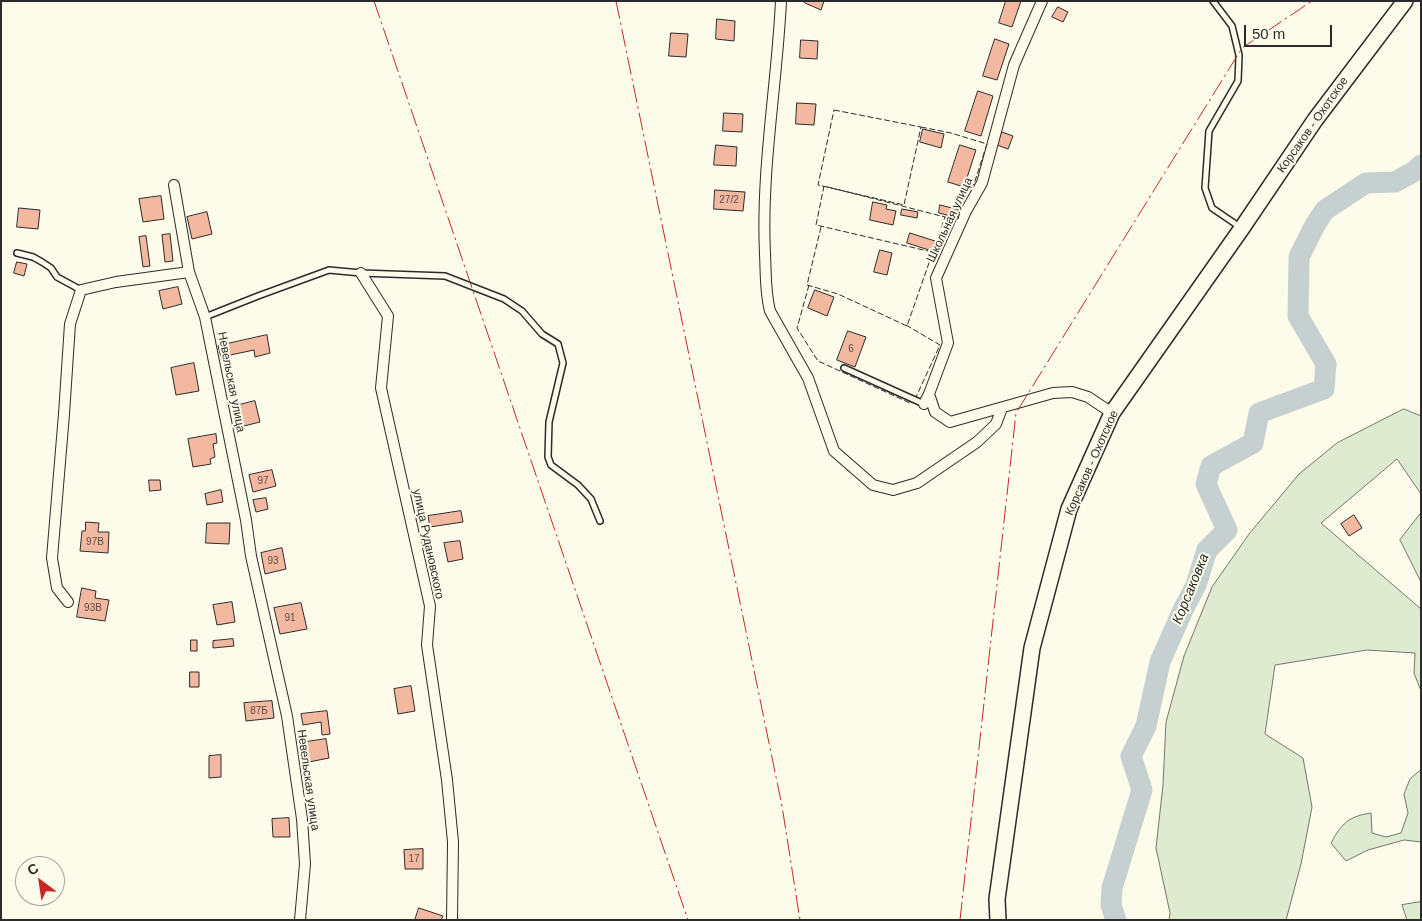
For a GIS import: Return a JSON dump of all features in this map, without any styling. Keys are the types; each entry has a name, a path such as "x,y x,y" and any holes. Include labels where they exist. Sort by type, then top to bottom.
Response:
{"street":[{"path":"781,1 766,185 764,232 767,299 770,311 808,378 834,451 873,485 893,490 918,483 977,442 996,424 1002,408"},
{"name":"Школьная улица","path":"924,404 948,344 936,278 966,211 982,183 1014,65 1042,1"},
{"name":"Корсаков - Охотское","path":"998,920 997,899 1032,648 1069,509 1112,413 1242,228 1315,120 1405,1"},
{"name":"Невельская улица","path":"174,185 189,272 205,317 246,520 251,556 274,654 288,726 302,818 305,864 300,920"},
{"path":"68,602 57,588 52,558 70,324 81,290 116,282 189,272"},
{"name":"улица Рудановского","path":"360,273 388,316 381,388 430,606 427,645 447,780 453,842 452,920"},
{"path":"929,394 935,412 950,422 1053,393 1072,392 1088,397 1112,413"}],"lane":[{"path":"1213,1 1232,26 1239,55 1238,81 1209,130 1205,188 1212,208 1242,228"},
{"path":"17,253 42,262 51,268 57,277 81,290"},
{"path":"205,317 329,270 445,276 504,299 522,311 542,334 558,344 563,363 549,422 548,458 551,465 578,485 591,499 600,521"},
{"path":"844,368 924,404"}],"green space":[{"path":"1404,409 1421,416 1421,494 1397,459 1321,523 1421,609 1421,691 1414,673 1415,653 1367,650 1275,665 1265,734 1303,758 1312,807 1301,864 1286,920 1169,920 1170,913 1156,848 1163,785 1166,722 1184,656 1212,587 1249,534 1299,474 1337,443"},
{"path":"1421,513 1421,582 1400,540"},
{"path":"1421,770 1421,842 1404,840 1368,850 1346,861 1331,843 1342,826 1357,816 1371,813 1372,833 1386,837 1401,833 1408,813 1404,794 1410,779"},
{"path":"1421,902 1421,920 1407,920 1402,905"}],"building":[{"path":"805,1 824,1 821,10 805,3"},
{"path":"1006,1 1021,1 1012,27 999,23"},
{"path":"1058,7 1068,12 1063,22 1052,17"},
{"path":"717,19 735,21 734,41 716,39"},
{"path":"671,33 688,34 686,57 669,56"},
{"path":"995,39 1009,44 997,80 983,76"},
{"path":"801,40 818,41 817,59 800,58"},
{"path":"978,91 993,96 981,136 965,131"},
{"path":"797,103 816,104 814,125 796,124"},
{"path":"724,113 743,114 742,132 723,131"},
{"path":"923,129 944,134 941,148 920,142"},
{"path":"1002,132 1013,136 1008,149 997,145"},
{"path":"716,145 737,147 736,166 714,165"},
{"path":"960,145 976,150 964,187 948,182"},
{"path":"715,190 745,192 743,211 714,209"},
{"path":"161,196 164,219 143,222 139,199"},
{"path":"873,202 887,205 886,209 896,211 893,225 870,220"},
{"path":"940,205 960,210 958,218 939,213"},
{"path":"19,208 40,210 38,229 17,227"},
{"path":"902,209 918,212 917,218 901,215"},
{"path":"207,212 212,234 192,239 187,217"},
{"path":"910,233 935,241 932,251 907,243"},
{"path":"170,234 173,261 165,262 162,235"},
{"path":"146,236 150,266 143,267 139,237"},
{"path":"880,250 892,253 887,275 874,272"},
{"path":"17,262 27,264 24,276 14,273"},
{"path":"178,287 182,304 163,309 159,291"},
{"path":"815,290 834,297 827,316 808,308"},
{"path":"848,331 866,337 855,367 837,360"},
{"path":"267,335 270,353 255,357 254,350 221,357 218,346"},
{"path":"194,363 199,391 176,395 171,368"},
{"path":"255,401 260,422 244,426 239,405"},
{"path":"216,434 217,443 213,444 215,457 210,459 211,464 193,467 188,439"},
{"path":"272,470 276,486 253,492 249,475"},
{"path":"149,480 160,480 161,490 150,491"},
{"path":"221,490 223,502 207,505 205,494"},
{"path":"266,498 268,509 256,512 253,500"},
{"path":"461,511 463,522 430,527 428,516"},
{"path":"1354,515 1362,528 1349,536 1341,524"},
{"path":"86,522 99,523 98,532 109,532 108,553 80,551 82,531 85,531"},
{"path":"207,523 230,523 229,544 206,543"},
{"path":"460,541 463,559 448,562 444,543"},
{"path":"282,548 286,569 265,574 261,553"},
{"path":"82,588 96,591 95,598 109,600 105,621 77,617"},
{"path":"232,602 235,622 217,625 213,605"},
{"path":"301,603 307,629 280,634 274,608"},
{"path":"233,639 234,646 213,648 213,641"},
{"path":"191,640 197,640 197,651 191,651"},
{"path":"190,672 199,672 199,687 190,687"},
{"path":"411,686 415,711 398,714 394,689"},
{"path":"272,701 274,718 246,721 244,703"},
{"path":"327,711 330,734 322,735 321,722 303,725 301,714"},
{"path":"326,739 329,758 309,762 306,742"},
{"path":"221,755 221,777 209,778 209,756"},
{"path":"289,818 290,837 273,837 272,819"},
{"path":"423,849 423,869 405,869 404,850"},
{"path":"419,908 443,916 441,920 415,920"}],"waterway":[{"name":"Корсаковка","path":"1116,920 1111,905 1112,888 1142,790 1131,756 1146,726 1160,662 1196,585 1207,550 1227,530 1206,484 1211,466 1253,443 1259,413 1324,389 1326,364 1298,316 1299,257 1325,210 1366,183 1395,182 1415,171 1421,165"}],"fence":[{"path":"834,110 921,127 904,205 818,185 834,110"},
{"path":"921,127 951,133 987,144 974,184 966,192 958,219 945,217"},
{"path":"821,227 807,285 838,294 907,326 945,217 824,186 816,225 932,252"},
{"path":"809,285 797,328 818,361 912,404"},
{"path":"906,325 940,345 916,397"}],"power":[{"path":"374,1 688,920"},
{"path":"616,1 782,806 800,920"},
{"path":"960,920 1016,413 1242,48 1312,1"}]}
